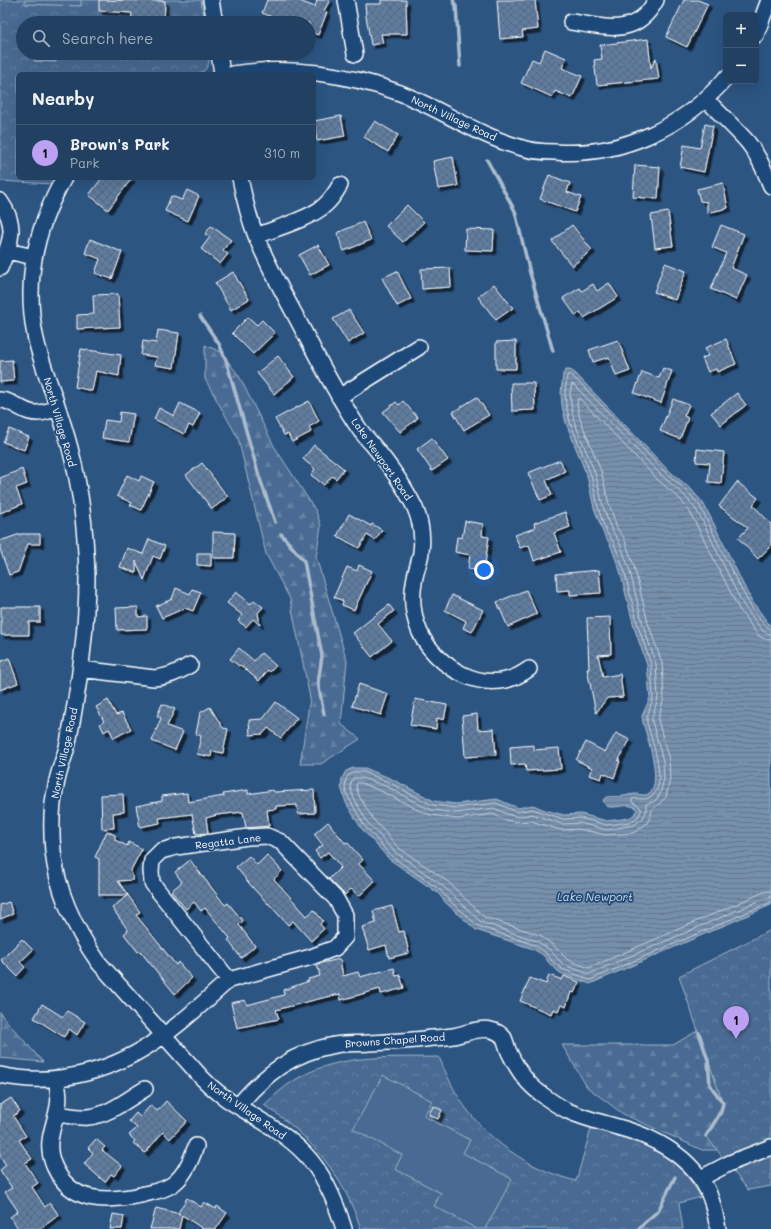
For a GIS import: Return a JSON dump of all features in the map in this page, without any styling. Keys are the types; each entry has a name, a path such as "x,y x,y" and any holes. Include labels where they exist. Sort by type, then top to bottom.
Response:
{"street":[{"path":"211,0 214,16"},
{"path":"346,0 355,54"},
{"path":"571,22 620,28 641,19 652,8 656,0"},
{"path":"759,27 769,0"},
{"path":"220,60 222,72"},
{"name":"North Village Road","path":"266,72 311,72"},
{"name":"North Village Road","path":"316,73 340,76 399,93 426,104 464,125 520,148 545,152 569,153 590,152 617,146 640,139 666,127 706,99 723,81"},
{"path":"706,99 744,137 756,153 771,186"},
{"name":"North Village Road","path":"63,180 52,198 42,225 34,257 31,286 31,310 35,335 40,356 58,408 70,451 78,488 84,532 86,575 86,614 81,668 68,744 56,785 52,809 53,852 58,877 68,908 86,944 99,962 210,1086 287,1139 305,1154 314,1164 329,1188 344,1229"},
{"name":"Lake Newport Road","path":"240,180 245,203 256,236 270,267 339,397 361,431 373,445 407,493 419,521 422,537 421,552 414,581 413,606 416,622 422,636 428,646 443,662 455,670 482,681 493,682 505,680 517,676 529,669"},
{"path":"256,236 314,213 325,206 334,196 340,185"},
{"path":"0,201 10,220 11,242 0,268"},
{"path":"7,251 34,257"},
{"path":"339,397 419,347"},
{"path":"0,400 11,402 29,412 37,413 58,408"},
{"path":"81,668 154,678 176,674 190,665"},
{"name":"Regatta Lane","path":"0,1075 56,1079 98,1070 122,1061 164,1035 229,980 311,957 335,948 345,937 345,915 336,899 281,842 267,836 248,837 176,847 161,851 152,860 152,883 229,980"},
{"name":"Browns Chapel Road","path":"238,1106 260,1081 273,1071 290,1060 314,1051 336,1045 407,1041 454,1036 486,1029 493,1030 504,1038 510,1053 525,1079 537,1091 554,1103 568,1111 591,1120 637,1133 658,1143 678,1156 701,1178 713,1205 718,1229"},
{"path":"56,1079 58,1104 49,1137 50,1152 55,1167 62,1179 70,1187 82,1195 93,1199 108,1200 162,1190 172,1185 179,1179 191,1160 196,1146"},
{"path":"56,1114 79,1117 98,1115 107,1112 145,1089"},
{"path":"701,1178 730,1163 771,1146"}],"green space":[{"path":"0,0 201,0 204,16 16,16 16,60 209,60 209,63 202,72 16,72 16,180 54,180 52,184 0,181"},
{"path":"25,0 81,0 81,6 25,4"},
{"path":"205,345 221,352 239,376 274,446 316,511 321,526 316,557 347,661 341,724 360,739 321,764 300,764 310,698 290,599 266,554 238,438 205,379"},
{"path":"771,930 771,1186 748,1190 706,1136 723,1103 679,976"},
{"path":"771,988 730,1150 702,1150 623,1114 587,1087 562,1045 673,1045"},
{"path":"0,1012 3,1017 43,1062 0,1058"},
{"path":"439,1057 459,1098 482,1127 495,1140 510,1151 541,1169 576,1181 592,1125 645,1144 669,1159 689,1179 701,1197 679,1203 683,1229 361,1229 354,1209 345,1191 323,1158 296,1130 264,1105 281,1090 300,1077 316,1069 333,1064 368,1058"},
{"path":"383,1075 432,1101 424,1116 470,1140 463,1153 512,1179 485,1229 477,1229 434,1206 441,1193 395,1169 402,1155 353,1129"}],"water":[{"path":"34,60 56,60 56,62"},
{"name":"Lake Newport","path":"566,370 570,370 575,373 667,469 691,489 703,503 752,601 771,627 771,905 590,984 560,973 543,955 533,949 476,930 446,903 438,893 389,859 361,828 346,803 341,787 342,778 346,771 353,768 365,768 392,779 434,801 456,804 497,799 518,808 533,805 564,815 581,814 607,821 629,818 635,814 637,809 629,806 606,806 603,800 606,797 634,794 645,795 653,789 655,771 642,716 650,698 647,665 634,627 620,571 594,508 587,476 566,423 561,393 563,374"}],"building":[{"path":"99,0 165,1 164,16 132,16 132,13 99,11"},
{"path":"267,0 297,0 315,7 317,0 330,0 324,11 327,12 318,35 316,34 316,16 270,16 262,13"},
{"path":"381,0 406,0 407,34 381,34 383,43 371,45 365,4 381,4"},
{"path":"497,0 535,0 538,29 522,31 523,37 500,39"},
{"path":"684,0 698,0 708,4 687,47 666,37"},
{"path":"648,39 651,68 656,58 659,79 597,85 594,60 602,59 600,45"},
{"path":"545,49 566,58 562,68 582,76 572,98 555,91 552,97 521,83 532,59 539,62"},
{"path":"341,116 345,136 317,141 316,121"},
{"path":"375,121 398,135 388,152 364,137"},
{"path":"705,124 713,126 704,172 680,167 684,145 700,148"},
{"path":"453,157 458,186 438,189 433,161"},
{"path":"635,165 660,167 658,199 633,197"},
{"path":"549,175 570,183 567,192 581,197 575,212 540,199"},
{"path":"100,180 130,180 108,210 89,195"},
{"path":"723,183 728,208 707,213 707,202 700,201 697,189"},
{"path":"187,190 199,196 188,221 165,211 171,196 182,200"},
{"path":"407,205 424,222 403,242 386,226"},
{"path":"668,212 673,246 655,248 651,215"},
{"path":"363,222 371,240 344,251 337,233"},
{"path":"572,225 592,250 572,266 552,241"},
{"path":"721,225 744,234 731,268 747,275 736,300 711,289 726,253 712,247"},
{"path":"211,226 231,240 223,250 228,254 220,264 201,249 210,237 205,234"},
{"path":"466,229 494,230 493,251 465,250"},
{"path":"90,239 122,252 112,279 95,273 100,259 85,253"},
{"path":"318,245 329,265 310,275 299,255"},
{"path":"665,263 686,271 675,300 654,292"},
{"path":"450,268 451,287 422,289 421,269"},
{"path":"397,271 411,299 397,306 382,278"},
{"path":"233,272 249,299 231,310 215,283"},
{"path":"609,283 618,297 584,318 580,312 576,316 563,298 580,288 582,291 593,284 597,291"},
{"path":"494,284 513,308 496,320 478,297"},
{"path":"118,294 120,327 77,329 77,315 94,314 93,295"},
{"path":"349,310 364,333 348,343 333,319"},
{"path":"248,317 257,325 262,320 275,333 253,354 232,333"},
{"path":"158,330 179,333 174,368 155,365 157,357 141,355 143,341 156,343"},
{"path":"726,339 736,364 717,372 716,369 708,372 702,358 708,356 705,348"},
{"path":"618,340 630,371 616,376 609,357 593,362 589,350"},
{"path":"516,341 516,369 496,369 496,342"},
{"path":"81,349 121,355 119,376 96,371 92,391 75,387"},
{"path":"278,356 294,377 274,394 257,373"},
{"path":"12,360 14,381 0,382 0,361"},
{"path":"663,368 672,371 661,403 634,393 642,372 659,378"},
{"path":"511,383 534,383 535,410 512,411"},
{"path":"737,393 746,405 721,425 711,413"},
{"path":"477,397 489,415 464,430 453,412"},
{"path":"673,399 689,405 684,416 688,418 680,439 660,431"},
{"path":"309,401 319,421 309,427 311,432 292,442 288,434 284,435 275,419"},
{"path":"403,401 418,418 400,432 383,412 396,402 399,405"},
{"path":"180,403 200,413 193,427 189,425 184,434 154,419 159,408 174,416"},
{"path":"120,412 134,414 129,442 102,438 105,420 119,422"},
{"path":"9,429 29,437 24,450 3,442"},
{"path":"432,438 448,460 432,471 417,449"},
{"path":"314,445 344,469 336,479 332,476 324,485 311,475 315,469 303,459"},
{"path":"697,449 724,452 721,483 708,482 710,463 696,462"},
{"path":"560,460 565,471 546,480 552,495 540,500 528,473"},
{"path":"202,463 228,497 212,509 186,475"},
{"path":"22,469 27,484 16,488 22,504 0,513 0,478"},
{"path":"127,475 139,481 141,476 154,482 141,510 130,505 132,503 117,496"},
{"path":"737,482 758,498 753,505 771,524 771,546 758,559 738,538 748,528 719,506"},
{"path":"565,512 570,527 554,533 561,552 534,561 529,545 520,548 515,535 535,528 534,523"},
{"path":"349,514 382,530 375,540 367,535 359,548 337,536"},
{"path":"465,521 483,524 482,536 489,537 484,571 468,569 470,555 455,552 457,537 462,538"},
{"path":"213,532 235,533 234,558 213,558"},
{"path":"20,534 40,534 40,544 28,544 18,572 9,575 0,549 0,541"},
{"path":"149,539 165,546 160,559 153,556 144,580 136,561 136,573 120,567 127,548 143,554"},
{"path":"197,553 211,553 211,566 197,565"},
{"path":"359,565 372,571 354,610 342,605 343,601 334,597 347,567 357,571"},
{"path":"599,570 601,593 570,595 570,590 557,591 556,574"},
{"path":"176,588 190,594 192,589 201,592 193,611 185,608 162,618 156,606 172,599"},
{"path":"526,590 537,614 508,627 497,602"},
{"path":"236,592 251,604 254,600 263,607 258,613 260,625 253,619 246,627 238,621 242,615 227,603"},
{"path":"452,595 483,610 472,632 463,628 466,621 445,610"},
{"path":"389,605 394,611 378,624 392,641 372,657 353,633"},
{"path":"1,607 40,607 40,622 29,622 29,635 1,635"},
{"path":"138,607 138,617 147,616 147,629 117,630 116,608"},
{"path":"610,617 611,654 598,655 603,677 620,674 623,697 607,698 596,713 587,669 589,669 587,618"},
{"path":"239,648 254,661 261,653 276,666 270,672 268,670 259,681 240,665 239,666 230,659"},
{"path":"9,658 18,683 0,690 0,662"},
{"path":"359,684 388,694 381,715 352,706"},
{"path":"415,699 447,705 444,720 437,718 436,729 410,725"},
{"path":"108,700 116,715 122,713 131,729 114,738 109,729 104,732 100,724 104,721 96,707"},
{"path":"276,702 297,718 281,738 268,728 263,734 250,735 249,720 263,719"},
{"path":"162,704 175,709 167,726 183,732 175,750 152,741 161,718 157,716"},
{"path":"210,707 223,728 228,729 223,753 212,751 211,757 197,754 201,736 196,734 200,713"},
{"path":"477,714 478,730 494,729 496,755 465,757 462,716"},
{"path":"616,733 630,740 618,761 620,761 614,778 603,773 601,779 589,775 592,768 576,760 586,742 605,752"},
{"path":"534,745 534,750 559,748 561,769 526,771 525,764 511,765 510,747"},
{"path":"248,790 248,794 273,790 274,792 314,790 315,813 298,814 297,805 276,806 276,809 267,810 269,826 246,828 243,812 217,815 206,818 208,833 196,834 192,814 159,818 160,823 140,827 136,806 162,801 162,796 187,793 188,802"},
{"path":"123,794 124,812 113,813 114,828 102,829 101,795"},
{"path":"328,822 345,843 347,842 363,860 359,864 375,881 359,896 351,889 345,895 329,879 341,867 328,852 320,858 315,851 323,845 314,834"},
{"path":"107,831 115,835 115,840 127,846 129,842 142,849 131,870 133,880 118,881 128,895 99,895 99,859 95,857"},
{"path":"267,855 282,871 274,879 307,916 314,910 323,921 320,924 324,929 311,941 293,921 288,925 253,888 236,867 249,856 257,865"},
{"path":"190,860 225,905 228,903 243,921 239,925 255,946 241,958 228,940 230,938 205,908 201,911 194,902 186,909 171,891 182,882 175,872"},
{"path":"128,895 140,912 136,915 176,965 178,962 192,978 175,994 124,934 128,930 112,908"},
{"path":"9,902 13,914 0,919 0,905"},
{"path":"392,906 399,932 404,931 409,953 389,958 386,945 369,950 362,927 376,923 373,911"},
{"path":"22,939 33,950 20,962 25,967 17,976 1,960"},
{"path":"340,959 343,976 358,972 360,977 394,968 396,976 400,975 404,988 381,994 380,989 341,1000 340,994 314,1000 276,1010 279,1019 237,1028 231,1003 245,1000 247,1005 284,995 283,990 309,981 308,979 320,976 317,964"},
{"path":"549,975 562,980 564,976 579,982 574,993 571,992 566,1007 561,1005 558,1011 553,1009 551,1014 520,1001 530,978 546,984"},
{"path":"42,1004 63,1017 67,1011 85,1022 77,1035 69,1029 64,1037 34,1018"},
{"path":"11,1098 20,1111 13,1116 26,1136 19,1140 32,1159 25,1163 38,1183 32,1187 45,1207 50,1203 59,1215 40,1229 19,1229 10,1217 18,1211 5,1192 12,1188 0,1170 6,1165 0,1156 0,1105"},
{"path":"166,1101 187,1121 170,1139 163,1132 145,1153 133,1143 135,1141 129,1135 137,1128 129,1121 136,1113 140,1117 151,1105 157,1111"},
{"path":"433,1106 442,1110 438,1119 429,1115"},
{"path":"96,1139 105,1147 102,1150 122,1166 114,1176 111,1174 105,1182 84,1164 93,1153 88,1148"},
{"path":"187,1198 201,1207 204,1202 216,1209 217,1206 227,1213 216,1229 203,1229 182,1215 179,1229 150,1229 156,1208 180,1214 178,1213"},
{"path":"113,1214 124,1216 122,1229 110,1229"}],"waterway":[{"path":"453,0 456,6 460,66"},
{"path":"487,160 515,211 530,273 553,351"},
{"path":"200,316 219,344 226,360 259,476 275,522"},
{"path":"281,534 304,561 322,656 318,683 324,714"},
{"path":"699,1033 708,1060 710,1085 723,1103 721,1112 706,1136"},
{"path":"639,1229 658,1211 675,1177"}],"place":[{"name":"Brown's Park","path":"736,1039"}]}
